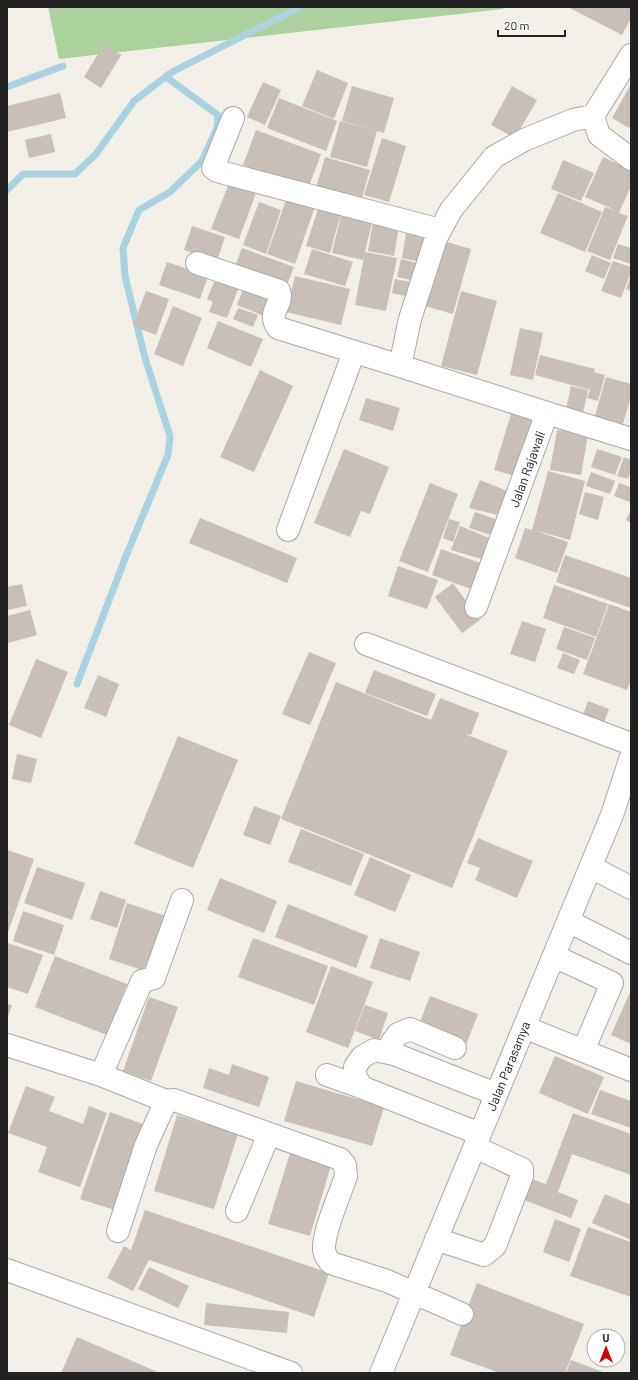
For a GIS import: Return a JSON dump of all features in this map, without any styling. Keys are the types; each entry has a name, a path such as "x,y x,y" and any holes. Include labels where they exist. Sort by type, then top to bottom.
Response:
{"street":[{"path":"400,366 410,319 436,238 451,210 494,157 524,140 573,120 593,116 631,56"},
{"path":"593,116 599,135 631,159"},
{"path":"233,118 213,168 217,171 440,230"},
{"path":"197,263 279,291 280,298 273,316 274,323 278,328 631,440"},
{"path":"288,530 354,352"},
{"name":"Jalan Rajawali","path":"476,607 547,413"},
{"path":"366,644 631,744"},
{"name":"Jalan Parasamya","path":"381,1373 591,867 612,815 631,757"},
{"path":"591,867 631,888"},
{"path":"102,1075 142,982 154,978 182,900"},
{"path":"568,921 631,952"},
{"path":"554,956 612,983 583,1051"},
{"path":"524,1027 631,1070"},
{"path":"394,1054 392,1042 398,1034 410,1029 455,1048"},
{"path":"7,1045 102,1075 166,1101 174,1100 340,1159 345,1165 346,1176 326,1236 324,1250 326,1258 331,1263 387,1281 413,1294 462,1314"},
{"path":"361,1087 355,1076 355,1067 362,1057 374,1050 394,1054 496,1094"},
{"path":"327,1076 361,1087 477,1140 522,1169 522,1176 495,1246 484,1255 436,1239"},
{"path":"118,1230 146,1145 166,1101"},
{"path":"237,1210 269,1134"},
{"path":"7,1270 291,1373"}],"green space":[{"path":"48,7 504,7 503,9 59,59"}],"building":[{"path":"568,7 631,7 631,18 622,35"},
{"path":"104,44 121,55 101,88 84,77"},
{"path":"317,70 348,83 334,119 302,106"},
{"path":"263,82 281,90 265,125 247,117"},
{"path":"631,84 631,124 629,128 612,118"},
{"path":"352,86 394,98 384,133 377,131 367,167 330,157 340,121 376,131 342,121"},
{"path":"512,86 537,100 515,138 491,125"},
{"path":"60,93 66,118 7,132 7,106"},
{"path":"279,98 337,121 326,151 267,128"},
{"path":"256,130 321,154 308,189 243,165"},
{"path":"51,134 55,152 29,158 25,140"},
{"path":"382,138 406,146 389,202 364,195"},
{"path":"325,157 370,170 361,201 316,188"},
{"path":"603,157 631,170 631,186 619,213 628,216 610,260 587,251 605,207 615,210 585,197"},
{"path":"563,160 594,173 581,201 551,189"},
{"path":"231,178 258,188 239,239 211,229"},
{"path":"289,192 317,201 295,264 267,254"},
{"path":"558,193 602,212 585,252 540,233"},
{"path":"259,202 281,210 266,254 243,245"},
{"path":"320,203 342,210 330,253 306,246"},
{"path":"343,207 374,215 363,260 332,253"},
{"path":"374,216 400,221 394,256 368,251"},
{"path":"192,226 225,237 217,261 184,250"},
{"path":"406,233 425,237 420,262 402,258"},
{"path":"443,241 471,249 453,314 425,306"},
{"path":"618,244 631,248 631,264 613,258"},
{"path":"242,248 294,267 286,287 234,268"},
{"path":"312,249 353,262 345,286 304,274"},
{"path":"365,252 397,258 386,311 355,305"},
{"path":"592,255 611,263 604,279 585,271"},
{"path":"401,259 420,264 416,281 397,277"},
{"path":"613,261 631,267 631,272 621,298 601,291"},
{"path":"167,262 208,276 200,299 159,285"},
{"path":"217,275 240,284 227,318 209,312 213,302 207,299"},
{"path":"295,276 350,289 341,325 286,312"},
{"path":"631,276 631,291 626,289"},
{"path":"395,279 417,283 414,298 392,293"},
{"path":"246,281 275,293 266,317 237,305"},
{"path":"146,291 169,299 156,335 133,326"},
{"path":"461,291 497,301 477,375 441,366"},
{"path":"173,306 202,318 183,366 154,354"},
{"path":"238,308 258,315 253,327 233,319"},
{"path":"218,321 263,339 251,367 207,348"},
{"path":"520,328 543,333 533,380 510,375"},
{"path":"540,355 595,369 594,372 605,375 598,401 587,398 590,390 535,375"},
{"path":"260,370 293,386 254,472 220,457"},
{"path":"606,377 631,384 631,396 623,424 595,416"},
{"path":"571,386 588,390 583,413 566,409"},
{"path":"366,398 400,408 393,431 359,420"},
{"path":"511,414 536,422 519,477 494,470"},
{"path":"557,430 588,435 581,475 550,470"},
{"path":"344,449 389,467 370,514 361,511 350,537 314,523"},
{"path":"597,449 622,457 615,475 591,467"},
{"path":"624,457 631,460 631,470 628,479 617,476"},
{"path":"548,471 585,481 570,540 534,530 568,542 557,573 515,558 525,528 532,530"},
{"path":"591,472 615,481 610,494 586,486"},
{"path":"480,480 510,492 502,516 469,508"},
{"path":"430,483 458,494 428,572 399,561"},
{"path":"619,483 631,487 630,502 614,496"},
{"path":"585,492 604,497 598,520 579,514"},
{"path":"631,510 631,523 626,520"},
{"path":"475,512 501,521 494,536 469,528"},
{"path":"200,518 297,558 287,583 189,543"},
{"path":"449,519 460,522 453,542 443,538"},
{"path":"460,526 494,540 485,560 451,550"},
{"path":"441,549 483,564 474,590 432,575"},
{"path":"565,555 631,578 631,608 556,582"},
{"path":"398,566 438,580 427,609 388,596"},
{"path":"453,583 480,620 462,633 435,597"},
{"path":"22,584 27,606 7,610 7,587"},
{"path":"554,585 608,604 596,637 543,618"},
{"path":"609,604 631,612 631,680 627,690 583,674"},
{"path":"30,610 37,635 8,643 7,616"},
{"path":"522,621 546,629 535,662 510,654"},
{"path":"564,627 595,638 587,660 556,649"},
{"path":"309,652 336,663 310,725 282,714"},
{"path":"563,653 580,660 574,674 557,668"},
{"path":"36,659 68,672 41,738 9,725"},
{"path":"374,670 436,694 427,716 365,693"},
{"path":"98,675 119,684 106,717 84,708"},
{"path":"336,682 431,720 440,698 479,713 471,735 465,734 508,751 452,888 281,819"},
{"path":"588,701 609,709 603,725 582,717"},
{"path":"178,736 238,760 193,868 134,844"},
{"path":"17,754 37,759 31,783 12,779"},
{"path":"254,806 281,816 270,845 243,835"},
{"path":"301,829 364,854 351,886 288,862"},
{"path":"478,838 533,861 517,898 475,880 480,868 467,863"},
{"path":"7,850 34,859 7,935"},
{"path":"370,857 411,875 395,912 354,895"},
{"path":"37,867 85,883 72,920 24,903"},
{"path":"220,878 277,901 264,933 207,910"},
{"path":"100,891 126,900 117,928 90,919"},
{"path":"127,903 166,916 148,972 109,959"},
{"path":"288,904 368,936 356,968 275,937"},
{"path":"23,911 64,925 54,955 13,941"},
{"path":"253,938 328,966 314,1005 238,977"},
{"path":"380,938 420,952 410,981 370,968"},
{"path":"8,943 43,955 28,994 7,987"},
{"path":"55,956 127,984 107,1035 35,1007"},
{"path":"331,966 373,982 348,1048 306,1032"},
{"path":"631,990 631,1044 611,1035"},
{"path":"430,996 478,1014 466,1045 418,1027"},
{"path":"149,997 178,1007 151,1081 123,1071"},
{"path":"7,1004 12,1005 7,1020"},
{"path":"365,1005 388,1013 379,1040 355,1031"},
{"path":"555,1056 604,1077 588,1114 539,1093"},
{"path":"232,1064 269,1077 259,1107 203,1088 209,1068 229,1075"},
{"path":"296,1081 384,1107 372,1146 284,1121"},
{"path":"26,1086 55,1097 49,1111 83,1124 89,1106 107,1113 80,1187 38,1172 47,1147 8,1133"},
{"path":"600,1090 631,1101 631,1128 591,1114"},
{"path":"110,1112 151,1127 121,1212 80,1199"},
{"path":"573,1113 631,1134 631,1175 572,1154 558,1192 578,1200 571,1218 524,1200 532,1179 546,1184"},
{"path":"177,1115 238,1134 214,1209 154,1191"},
{"path":"292,1147 333,1159 310,1236 268,1224"},
{"path":"605,1194 631,1205 631,1240 592,1223"},
{"path":"145,1210 329,1273 314,1317 149,1260 133,1291 107,1278 124,1246 131,1250"},
{"path":"555,1219 581,1229 569,1262 543,1252"},
{"path":"588,1227 631,1242 631,1297 570,1276"},
{"path":"149,1267 189,1286 178,1308 138,1289"},
{"path":"477,1283 584,1324 565,1373 500,1373 450,1355"},
{"path":"206,1303 289,1312 287,1333 204,1325"},
{"path":"77,1337 160,1373 61,1373"},
{"path":"571,1360 586,1366 586,1368 593,1368 606,1373 566,1373"}],"waterway":[{"path":"7,190 23,174 75,174 96,154 134,101 172,72 300,7"},
{"path":"7,87 63,66"},
{"path":"77,684 126,556 168,455 170,436 145,358 125,276 123,248 139,210 170,192 202,161 217,128 218,115 166,77"}]}
